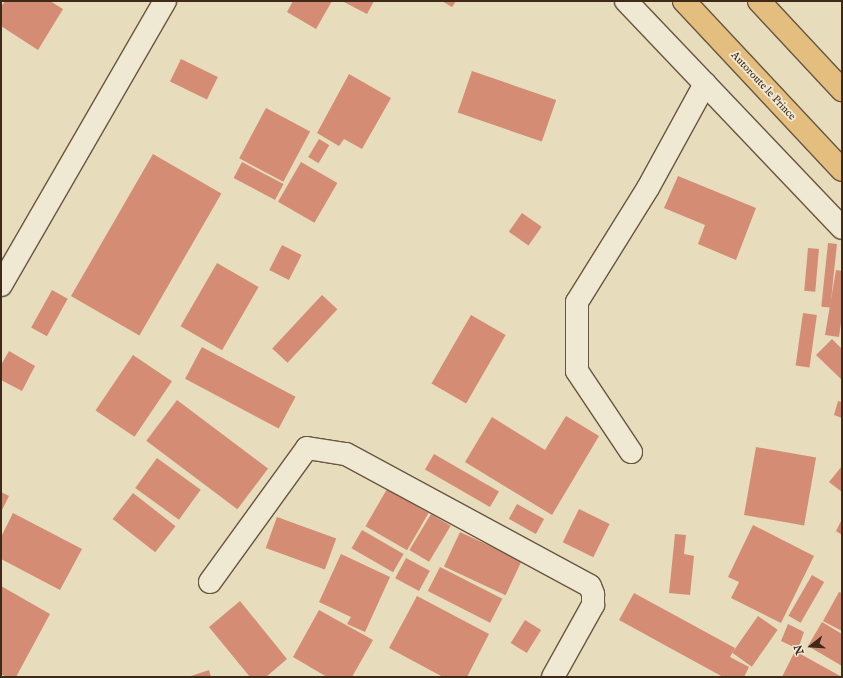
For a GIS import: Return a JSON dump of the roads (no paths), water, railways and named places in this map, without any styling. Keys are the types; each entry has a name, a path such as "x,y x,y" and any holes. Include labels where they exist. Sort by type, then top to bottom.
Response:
{"main road":[{"name":"Autoroute le Prince","path":"684,1 842,170"},
{"path":"759,1 842,90"}],"street":[{"path":"1,285 165,1"},
{"path":"626,1 842,228"},
{"path":"631,452 577,371 577,302 648,188 705,84"},
{"path":"210,582 307,448 346,454 590,586 594,594 593,605 553,677"}]}
